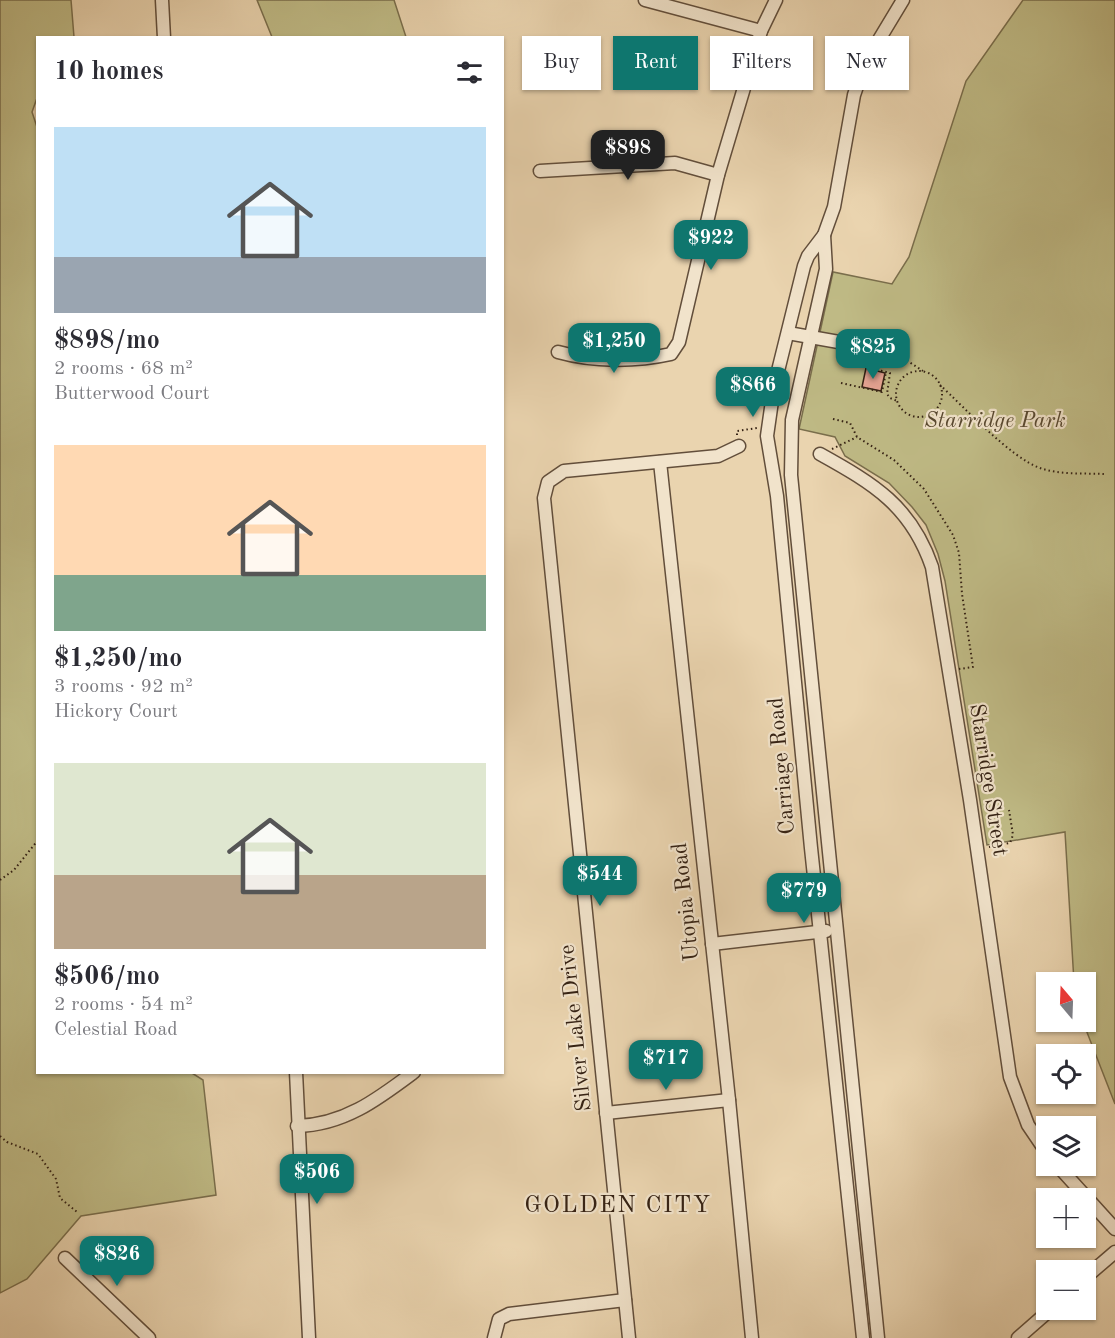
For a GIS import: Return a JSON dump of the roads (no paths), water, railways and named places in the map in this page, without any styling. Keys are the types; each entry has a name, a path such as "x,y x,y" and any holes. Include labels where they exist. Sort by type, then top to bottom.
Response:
{"street":[{"path":"162,0 164,36"},
{"path":"645,0 760,31"},
{"path":"558,352 587,360 656,358 671,354 679,342 718,175 760,31 776,0"},
{"name":"Carriage Road","path":"863,1338 778,508 767,436 774,387 808,256 824,235 834,207 854,95 865,63 903,0"},
{"path":"540,171 675,163 718,175"},
{"name":"Carriage Road","path":"824,235 826,269 792,420 790,475 878,1338"},
{"path":"788,333 850,344"},
{"path":"660,462 718,456 739,446"},
{"name":"Starridge Street","path":"820,454 874,485 904,515 927,552 932,567 977,848 1010,1077 1028,1125 1036,1137"},
{"name":"Silver Lake Drive","path":"629,1338 543,498 548,482 564,471 660,462"},
{"name":"Utopia Road","path":"660,462 729,1100 752,1338"},
{"path":"778,508 793,506"},
{"path":"712,944 836,930"},
{"path":"296,1074 309,1338"},
{"path":"297,1126 312,1126 340,1119 369,1105 411,1074"},
{"path":"606,1113 729,1100"},
{"path":"842,1131 856,1131"},
{"path":"1067,1176 1115,1229"},
{"path":"1096,1268 1115,1252"},
{"path":"65,1258 149,1338"},
{"path":"494,1338 499,1319 509,1314 625,1300"},
{"path":"1018,1338 1039,1320"}],"district":[{"name":"GOLDEN CITY","path":"618,1206"}],"park label":[{"name":"Starridge Park","path":"995,421"}]}
